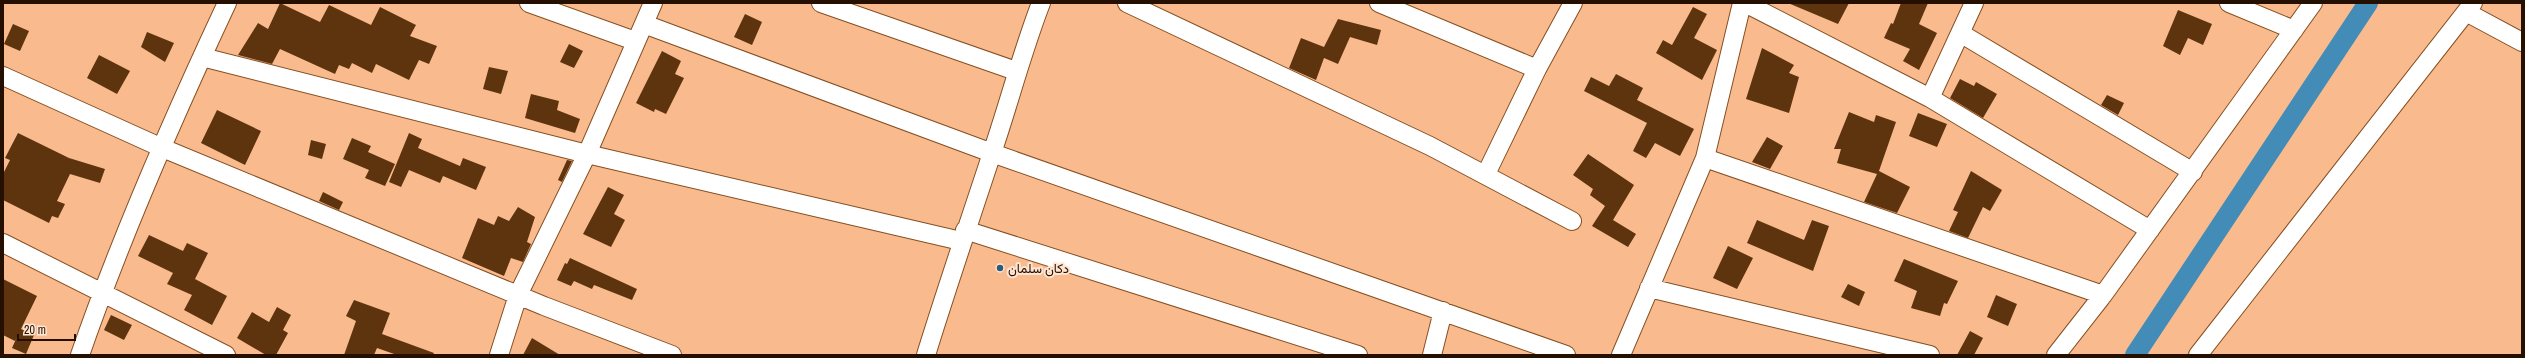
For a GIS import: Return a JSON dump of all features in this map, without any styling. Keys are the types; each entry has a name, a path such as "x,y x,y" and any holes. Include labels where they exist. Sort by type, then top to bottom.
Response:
{"street":[{"path":"80,355 102,293 160,147 228,3"},
{"path":"529,3 635,41"},
{"path":"499,355 518,295 587,154 635,41 653,3"},
{"path":"821,3 843,6 1016,71"},
{"path":"926,355 963,235 992,152 1016,71 1041,3"},
{"path":"1127,3 1335,100 1486,174 1572,221"},
{"path":"1379,3 1537,69"},
{"path":"1486,174 1537,69 1574,3"},
{"path":"1621,355 1705,158 1742,3"},
{"path":"1746,3 1930,98 2150,230"},
{"path":"1930,98 1974,3"},
{"path":"2229,3 2294,30"},
{"path":"2056,355 2103,295 2193,172 2313,3"},
{"path":"2198,355 2469,7 2522,42"},
{"path":"644,24 992,152 1566,355"},
{"path":"1960,33 2193,172"},
{"path":"202,57 587,154 963,235 1358,355"},
{"path":"3,76 160,147 518,295 672,355"},
{"path":"1705,158 2103,295"},
{"path":"3,243 226,355"},
{"path":"1649,288 1930,355"},
{"path":"1432,355 1444,311"}],"building":[{"path":"280,3 320,22 329,5 371,25 380,7 416,25 410,36 437,46 429,64 419,60 409,80 376,64 372,73 352,63 349,69 339,65 335,74 280,49 272,64 238,55 258,23 268,29"},
{"path":"1788,3 1849,3 1838,24"},
{"path":"1901,3 1928,3 1919,24 1937,33 1919,70 1903,61 1910,49 1884,38 1891,23 1893,24"},
{"path":"1693,7 1707,14 1694,38 1717,50 1702,80 1656,53 1663,40 1672,45"},
{"path":"2178,10 2212,24 2203,45 2188,38 2180,55 2163,46"},
{"path":"745,14 762,22 752,45 734,37"},
{"path":"1338,19 1381,30 1377,45 1350,37 1338,64 1324,58 1316,80 1289,68 1301,38 1324,47"},
{"path":"13,24 29,31 20,51 4,44"},
{"path":"147,32 174,43 165,62 141,47"},
{"path":"569,44 583,51 574,68 560,62"},
{"path":"1762,48 1794,65 1789,73 1799,77 1789,113 1746,99"},
{"path":"662,51 681,61 675,74 684,78 666,114 655,109 654,112 636,103"},
{"path":"99,55 130,71 117,94 87,78"},
{"path":"489,67 508,71 501,94 483,89"},
{"path":"1616,74 1643,88 1637,100 1694,129 1680,156 1655,143 1646,158 1633,151 1647,123 1584,91 1591,77 1609,86"},
{"path":"1960,79 1974,86 1976,82 1997,94 1983,118 1950,98"},
{"path":"531,94 559,101 557,110 580,119 575,133 525,118"},
{"path":"2107,95 2124,103 2118,115 2101,105"},
{"path":"217,110 261,131 245,165 201,143"},
{"path":"1849,112 1874,122 1876,115 1896,122 1879,171 1910,187 1897,213 1864,202 1877,174 1837,163 1841,149 1834,149"},
{"path":"1918,113 1947,124 1937,147 1909,136"},
{"path":"18,133 69,158 105,169 100,183 70,174 57,201 65,204 58,218 52,216 49,223 3,200 3,174 10,160 5,158"},
{"path":"409,133 422,139 418,148 460,166 463,158 486,167 476,190 443,176 440,183 409,170 401,187 389,182"},
{"path":"1767,137 1783,146 1770,169 1752,162"},
{"path":"352,138 371,146 368,152 395,164 385,186 365,178 369,170 343,159"},
{"path":"311,140 326,144 322,159 308,155"},
{"path":"1588,154 1634,185 1613,220 1636,234 1628,247 1592,226 1605,206 1590,195 1593,189 1573,175"},
{"path":"567,160 572,161 562,182 558,180"},
{"path":"1971,171 2002,190 1990,211 1983,207 1968,238 1949,231 1958,212 1953,210"},
{"path":"608,187 624,195 614,214 625,220 611,247 583,234"},
{"path":"323,192 343,202 339,210 319,201"},
{"path":"518,207 535,217 527,242 531,244 523,262 511,258 504,276 462,258 478,218 494,225 498,216 509,221"},
{"path":"1757,220 1804,240 1812,220 1829,226 1813,271 1747,243"},
{"path":"149,235 183,251 187,243 208,253 195,279 227,296 212,325 184,310 192,295 167,284 173,273 138,256"},
{"path":"1728,246 1753,258 1737,289 1713,278"},
{"path":"570,258 637,289 632,300 594,285 592,289 574,281 571,286 557,280 565,263 567,264"},
{"path":"1904,259 1958,281 1947,304 1944,303 1940,316 1911,308 1917,291 1894,281"},
{"path":"3,279 37,296 21,329 34,335 26,354 12,348 17,337 15,341 3,335"},
{"path":"1848,284 1865,292 1859,306 1841,297"},
{"path":"1996,295 2017,304 2008,326 1987,317"},
{"path":"354,300 390,313 382,334 434,353 433,355 397,355 377,348 374,355 344,355 356,321 346,316"},
{"path":"277,307 291,315 283,330 288,333 276,355 266,355 237,338 252,312 269,322"},
{"path":"111,315 132,325 124,340 104,330"},
{"path":"1970,331 1983,338 1974,355 1957,355"},
{"path":"532,338 560,355 523,355"}],"waterway":[{"path":"2135,355 2368,3"}],"place":[{"name":"دكان سلمان","path":"1000,268"}]}
